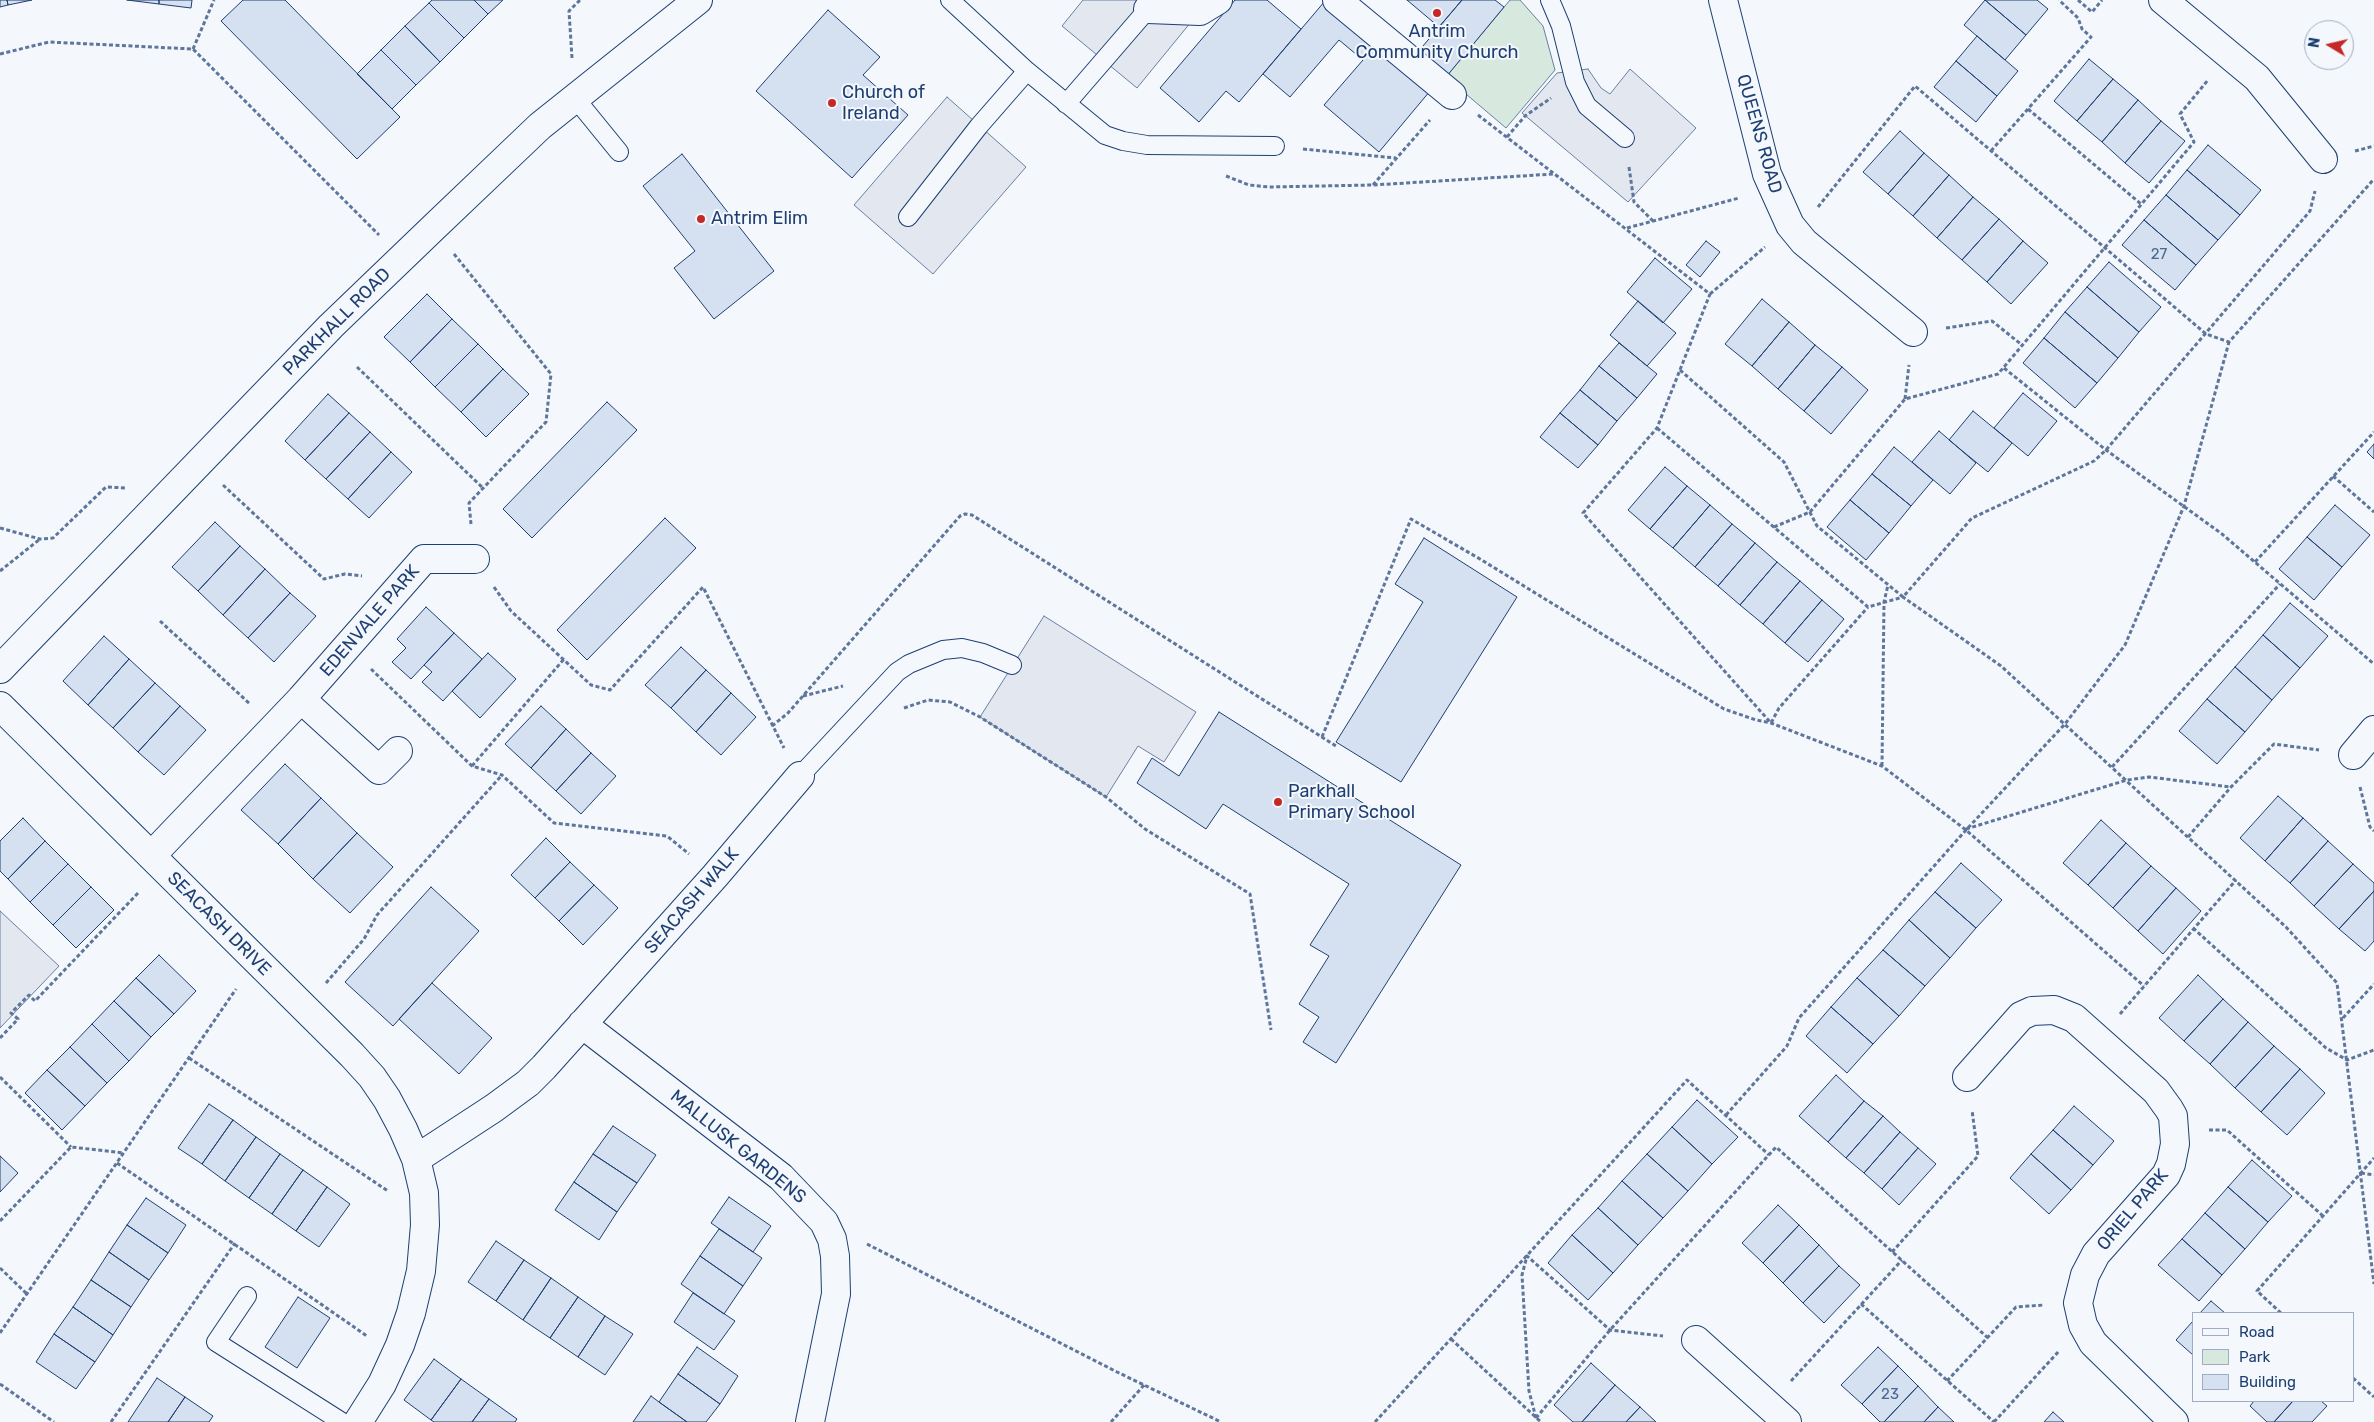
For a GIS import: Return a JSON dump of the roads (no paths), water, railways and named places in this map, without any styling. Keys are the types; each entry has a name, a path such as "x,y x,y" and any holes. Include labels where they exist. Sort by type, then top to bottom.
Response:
{"street":[{"name":"PARKHALL ROAD","path":"0,669 331,326 433,228 540,126 698,0"},
{"path":"1148,8 1200,11 1217,0"},
{"path":"1336,0 1452,95"},
{"name":"QUEENS ROAD","path":"1723,0 1763,160 1772,189 1793,229 1913,332"},
{"path":"2163,0 2257,78 2323,159"},
{"name":"EDENVALE PARK","path":"156,862 424,559 474,559"},
{"path":"302,699 379,770 398,751"},
{"name":"SEACASH DRIVE","path":"0,706 305,1008 372,1077 387,1099 416,1159 424,1193 424,1225 420,1271 411,1313 395,1355 382,1384 358,1422"},
{"path":"2353,755 2374,730"},
{"name":"SEACASH WALK","path":"582,1024 715,876 800,776"},
{"name":"ORIEL PARK","path":"1967,1077 2014,1022 2032,1011 2054,1010 2064,1012 2074,1018 2099,1039 2165,1102 2173,1116 2174,1129 2173,1154 2166,1175 2096,1254 2085,1275 2080,1314 2101,1353 2174,1422"},
{"path":"416,1159 528,1083 582,1024"},
{"name":"MALLUSK GARDENS","path":"582,1024 782,1178 824,1222 832,1239 835,1256 836,1294 810,1422"},
{"path":"1696,1340 1778,1414"}],"lane":[{"path":"950,0 1026,71 1094,129 1105,135 1123,141 1147,144 1275,146"},
{"path":"1550,0 1562,26 1575,82 1587,106 1626,138"},
{"path":"1066,104 1148,8"},
{"path":"908,218 1026,71"},
{"path":"575,98 619,152"},
{"path":"800,776 897,672 909,664 943,650 962,648 984,653 1012,665"},
{"path":"247,1296 216,1342 342,1422"}],"place":[{"name":"Antrim Community Church","path":"1437,13"},
{"name":"Church of Ireland","path":"832,103"},
{"name":"Antrim Elim","path":"701,219"},
{"name":"Parkhall Primary School","path":"1278,802"}]}
